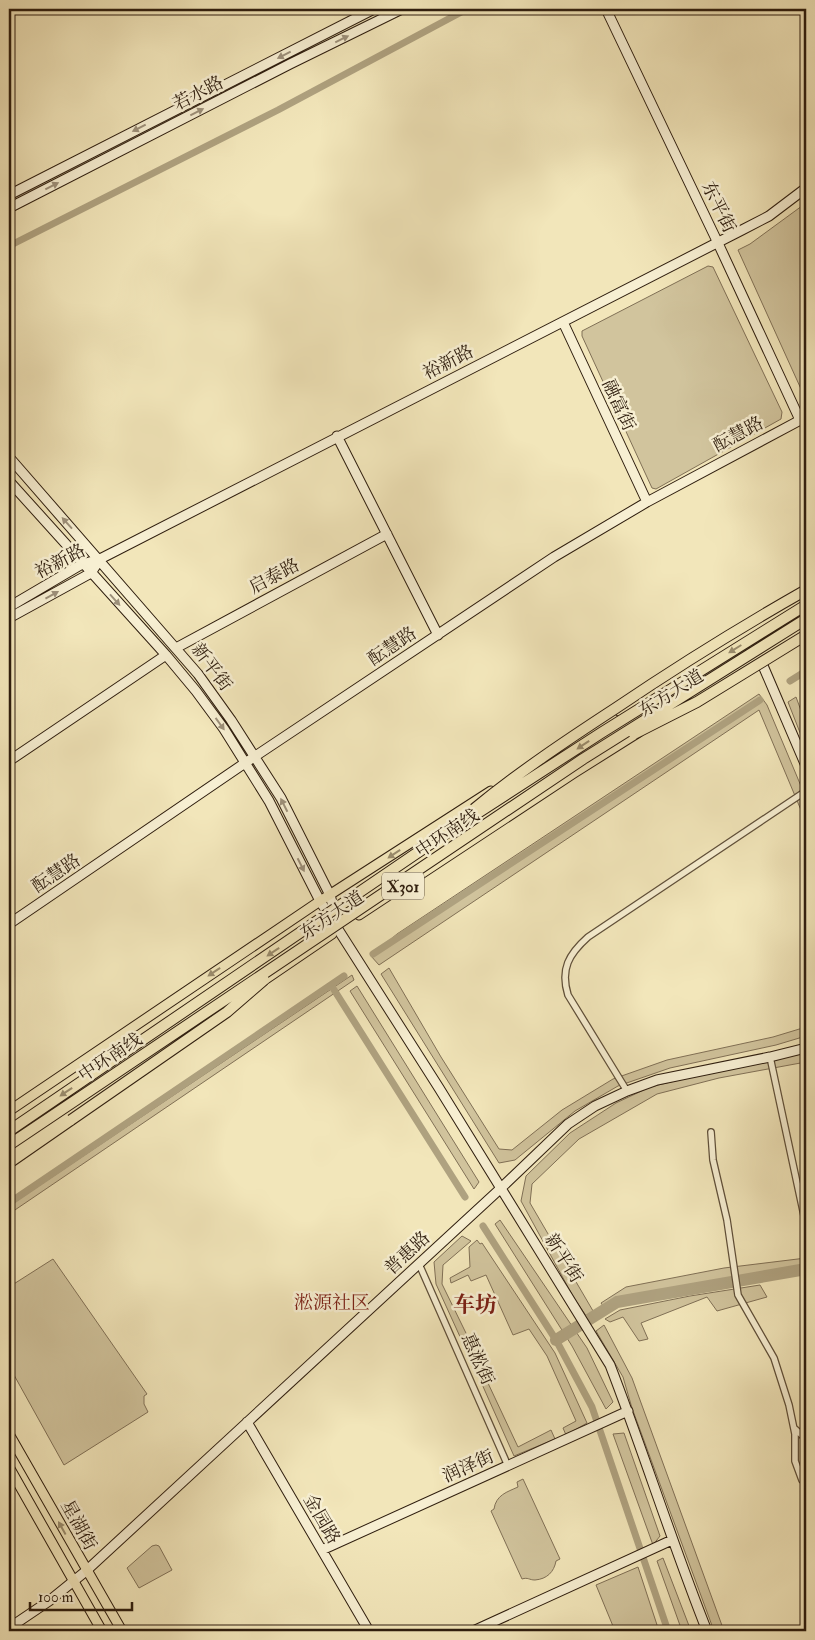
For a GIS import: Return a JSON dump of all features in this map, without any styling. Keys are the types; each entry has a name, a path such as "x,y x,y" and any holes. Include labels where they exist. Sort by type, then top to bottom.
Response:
{"highway":[{"path":"436,840 512,778 602,717 734,632 806,590"},
{"name":"中环南线","path":"9,1131 436,840 601,733 806,605"},
{"name":"中环南线","path":"9,1145 583,759 806,619"},
{"path":"583,759 697,702 806,635"},
{"path":"9,1163 227,1012 300,950"}],"main road":[{"name":"东方大道","path":"9,1111 445,819 806,596"},
{"name":"东方大道","path":"9,1156 338,929 574,773 806,630"},
{"name":"星湖街","path":"9,1434 122,1631"},
{"name":"星湖街","path":"9,1466 102,1631"}],"street":[{"name":"若水路","path":"9,195 374,9"},
{"name":"若水路","path":"9,208 290,64 402,9"},
{"name":"东平街","path":"606,9 803,418"},
{"name":"裕新路","path":"9,607 82,564 100,559 768,216 806,188"},
{"name":"融富街","path":"563,322 647,502"},
{"name":"酝慧路","path":"9,924 255,756 554,557 647,502 803,418"},
{"path":"337,436 438,636"},
{"name":"新平街","path":"9,457 100,559 198,674 255,756 281,798 330,895 338,929"},
{"name":"新平街","path":"9,481 166,655 196,691 224,730 269,801 320,901 439,1088 610,1365 628,1411 672,1540 707,1631"},
{"name":"启泰路","path":"176,648 386,534"},
{"name":"裕新路","path":"9,618 91,573 100,559"},
{"path":"748,631 806,766"},
{"path":"9,761 166,655"},
{"path":"627,1090 568,996 565,980 571,955 588,936 806,791"},
{"name":"普惠路","path":"9,1628 49,1601 86,1571 568,1124 595,1106 627,1090 657,1080 806,1048"},
{"path":"770,1057 806,1225"},
{"path":"711,1132 713,1160 727,1220 738,1295 774,1358 789,1405 794,1428 794,1461 802,1480 806,1484"},
{"name":"惠淞街","path":"419,1264 508,1466"},
{"name":"润泽街","path":"322,1550 628,1411"},
{"name":"金园路","path":"247,1422 369,1631"},
{"path":"794,1428 806,1439"},
{"path":"473,1631 672,1540"}],"shaded area":[{"path":"806,203 806,400 738,250 750,244"},
{"path":"708,266 713,267 782,412 781,419 656,489 652,488 582,336 582,331"},
{"path":"759,694 767,705 806,798 806,822 759,710 379,965 371,956 397,934"},
{"path":"796,697 806,724 806,748 788,702"},
{"path":"389,968 441,1057 499,1149 512,1150 562,1110 613,1079 667,1060 773,1037 806,1027 806,1036 776,1045 670,1068 618,1086 575,1111 515,1160 499,1163 381,974"},
{"path":"352,975 354,980 9,1214 9,1206"},
{"path":"357,986 479,1182 474,1189 350,991"},
{"path":"806,1053 806,1062 719,1078 657,1094 579,1139 532,1184 530,1203 596,1316 589,1320 574,1298 521,1201 526,1176 570,1133 616,1103 650,1087"},
{"path":"500,1220 587,1348 613,1402 606,1409 572,1346 495,1224"},
{"path":"462,1236 471,1241 443,1265 442,1284 484,1370 477,1374 436,1284 434,1262"},
{"path":"477,1240 480,1244 482,1243 555,1353 587,1423 566,1435 563,1428 576,1421 547,1356 529,1329 513,1335 486,1275 471,1281 468,1275 451,1283 450,1278 470,1267 469,1247"},
{"path":"806,1258 806,1267 624,1300 606,1310 601,1303 626,1287 724,1268"},
{"path":"53,1259 147,1394 144,1396 144,1404 148,1412 64,1465 9,1366 9,1287"},
{"path":"760,1285 767,1297 717,1311 707,1297 641,1323 648,1339 639,1341 623,1317 610,1322 605,1319 620,1310"},
{"path":"604,1325 632,1378 724,1631 714,1631 632,1408 623,1377 596,1331"},
{"path":"487,1381 518,1447 551,1430 555,1439 514,1456 481,1382"},
{"path":"624,1433 660,1536 653,1545 613,1434"},
{"path":"523,1479 560,1559 556,1561 554,1568 549,1574 535,1580 522,1579 491,1511 500,1497 518,1487 517,1482"},
{"path":"152,1546 159,1546 172,1570 139,1588 127,1568"},
{"path":"663,1558 691,1631 682,1631 657,1561"},
{"path":"638,1567 659,1631 615,1631 596,1585"}],"waterway":[{"path":"9,246 278,110 467,9"},
{"path":"790,681 806,671"},
{"path":"373,954 760,700"},
{"path":"9,1203 344,976"},
{"path":"331,985 465,1197"},
{"path":"483,1226 556,1340 592,1407 668,1631"},
{"path":"556,1340 617,1302 806,1269"}],"district":[{"name":"淞源社区","path":"332,1302"},
{"name":"车坊","path":"475,1304"}]}
